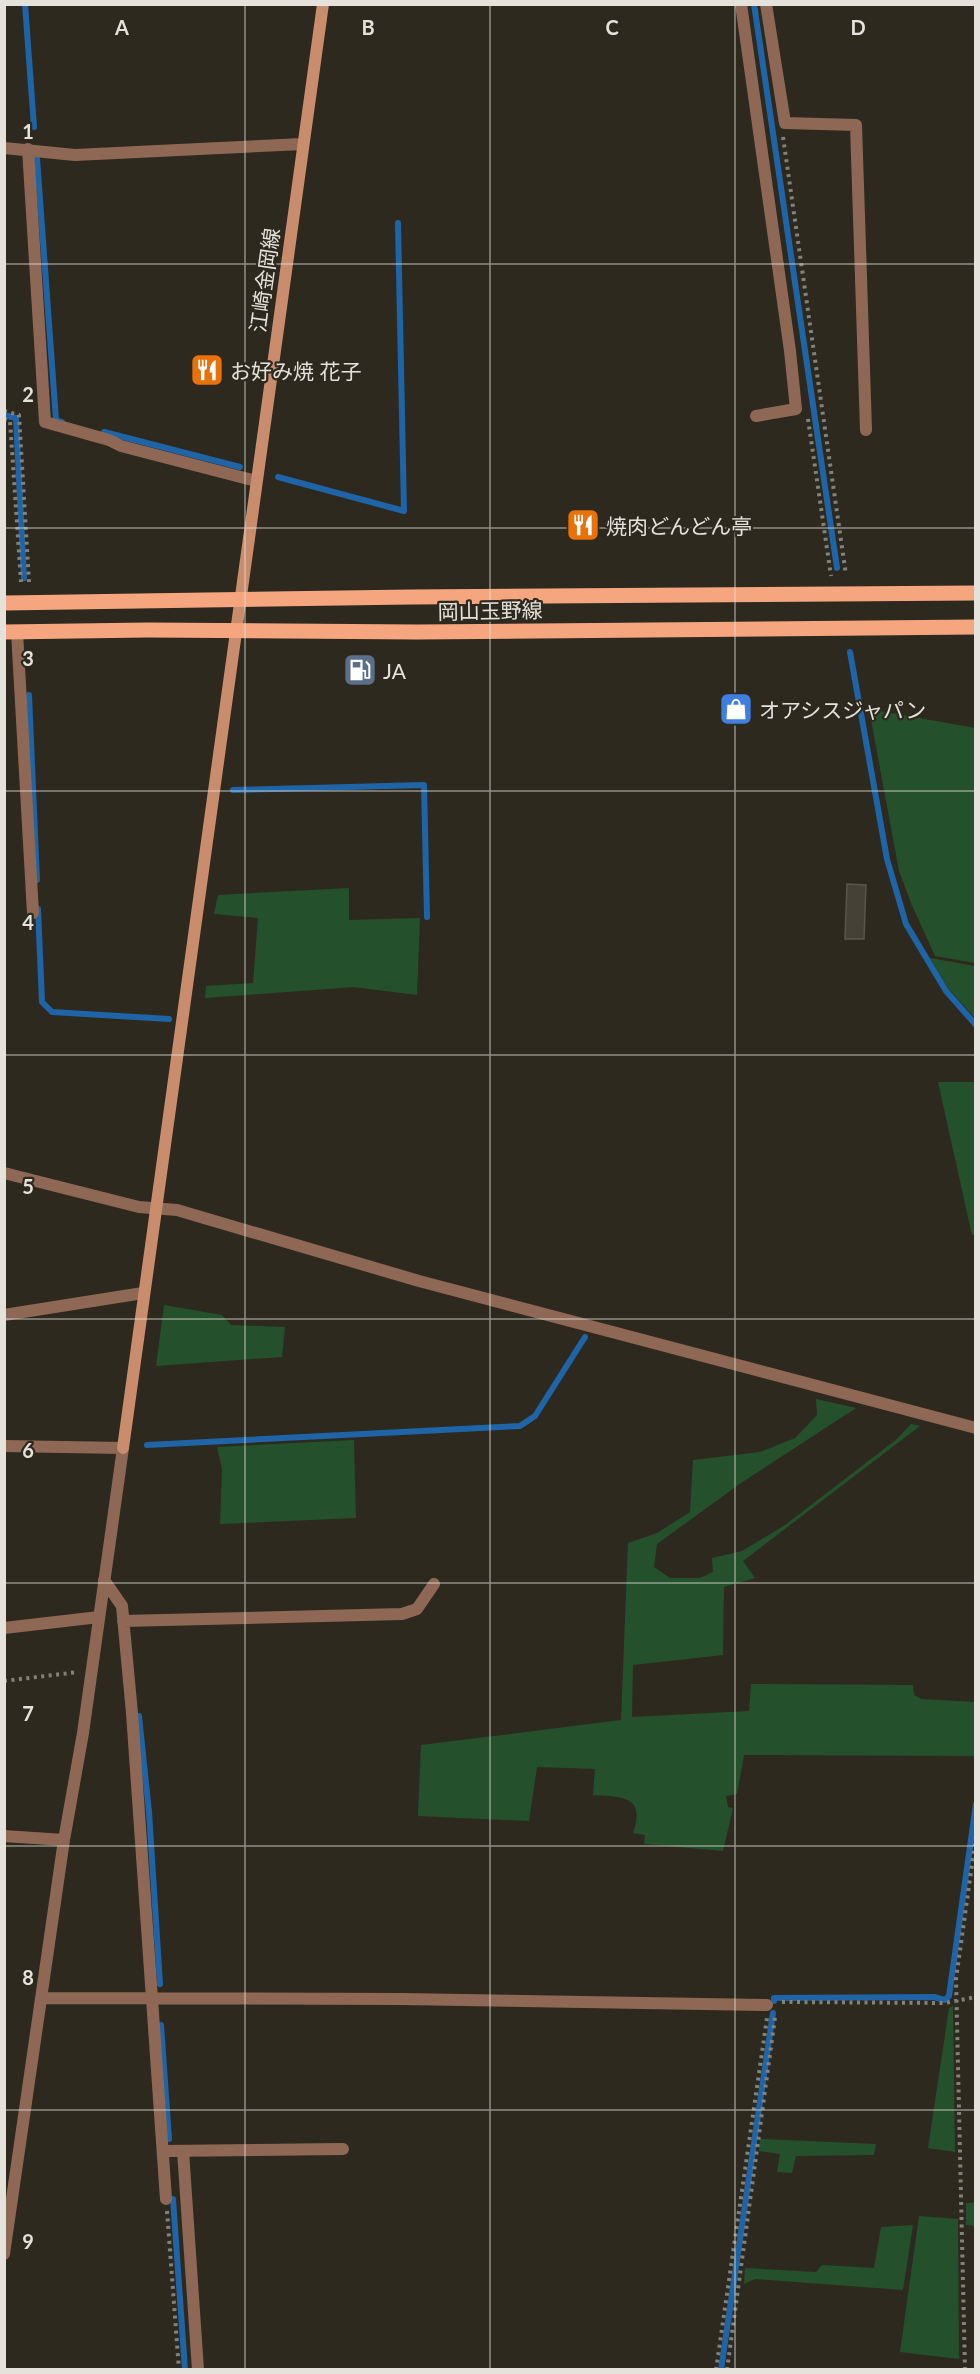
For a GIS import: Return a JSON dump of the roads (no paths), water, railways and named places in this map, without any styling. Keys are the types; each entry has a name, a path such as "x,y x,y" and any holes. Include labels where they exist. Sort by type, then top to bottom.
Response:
{"main road":[{"name":"岡山玉野線","path":"4,603 975,592"},
{"name":"岡山玉野線","path":"11,632 975,627"}],"street":[{"name":"江崎金岡線","path":"123,1448 322,4"},
{"path":"741,4 796,409 756,416"},
{"path":"766,4 785,123 856,125 866,430"},
{"path":"4,148 75,155 303,144"},
{"path":"28,149 45,422 109,440 121,446 256,481"},
{"path":"11,632 33,913"},
{"path":"4,1173 139,1207 177,1210 419,1281 975,1428"},
{"path":"4,1315 144,1293"},
{"path":"4,1446 123,1448 4,2254"},
{"path":"104,1580 122,1606 134,1736 166,2199"},
{"path":"123,1621 402,1614 417,1608 434,1584"},
{"path":"4,1628 99,1617"},
{"path":"4,1836 64,1840"},
{"path":"43,1998 772,2004"},
{"path":"163,2151 343,2149"},
{"path":"183,2151 198,2370"}],"waterway":[{"path":"25,4 34,127"},
{"path":"754,4 837,568"},
{"path":"37,158 56,420 62,422"},
{"path":"278,477 404,511 398,223"},
{"path":"4,415 16,418 24,578"},
{"path":"104,432 240,467"},
{"path":"850,652 887,859 906,924 946,991 976,1025"},
{"path":"29,695 37,880"},
{"path":"233,790 424,785 427,917"},
{"path":"38,909 42,1002 52,1012 169,1019"},
{"path":"147,1445 520,1426 535,1416 585,1337"},
{"path":"139,1716 149,1812 160,1984"},
{"path":"774,2001 774,1998 934,1997 945,2000 949,1996 976,1804"},
{"path":"721,2370 773,2013"},
{"path":"161,2025 169,2139"},
{"path":"173,2199 185,2370"}],"place":[{"name":"お好み焼 花子","path":"207,370"},
{"name":"焼肉どんどん亭","path":"583,525"},
{"name":"JA","path":"360,670"},
{"name":"オアシスジャパン","path":"736,709"}]}
